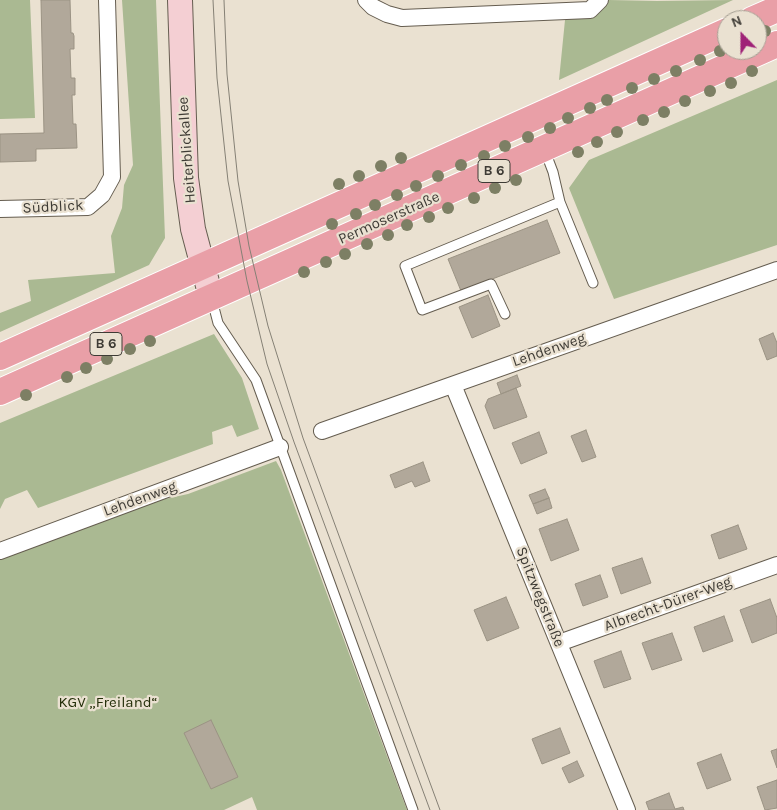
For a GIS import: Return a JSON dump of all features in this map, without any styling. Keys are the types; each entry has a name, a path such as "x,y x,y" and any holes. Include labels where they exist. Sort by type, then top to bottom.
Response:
{"main road":[{"name":"Heiterblickallee","path":"180,0 186,178 194,229 211,297"},
{"name":"B 6","path":"0,357 717,36"},
{"name":"Permoserstraße","path":"0,392 777,44"}],"street":[{"name":"Südblick","path":"0,209 88,207 102,195 112,177 107,0"},
{"path":"370,4 387,14 402,18 590,10 600,0"},
{"name":"Lehdenweg","path":"322,431 777,270"},
{"name":"Spitzwegstraße","path":"452,384 628,810"},
{"name":"Lehdenweg","path":"0,551 280,447"},
{"name":"Albrecht-Dürer-Weg","path":"559,643 777,565"}],"lane":[{"path":"544,148 553,172 560,202 593,283"},
{"path":"505,314 491,284 422,310 405,266 560,202"},
{"path":"211,297 218,323 256,380 413,810"}],"green space":[{"path":"0,0 30,0 35,118 0,119"},
{"path":"122,0 156,0 165,238 149,265 0,332 0,313 31,301 28,280 115,273 111,236 122,208 124,185 133,165"},
{"path":"609,0 733,0 559,80 565,20 597,13"},
{"path":"777,80 777,245 614,299 569,188 589,160"},
{"path":"214,334 242,378 259,429 237,437 232,425 212,432 213,444 38,508 27,490 5,499 0,509 0,423"},
{"name":"KGV „Freiland“","path":"276,461 281,470 407,810 257,810 252,797 224,810 0,810 0,559 151,502 188,494"}],"building":[{"path":"41,0 70,0 71,33 74,36 74,49 70,49 71,78 75,78 75,95 72,95 73,124 76,124 77,148 36,149 36,161 0,162 0,134 44,133"},
{"path":"547,220 560,253 461,291 448,259"},
{"path":"488,295 500,326 472,338 459,307"},
{"path":"773,333 777,343 777,356 767,360 759,339"},
{"path":"517,375 521,386 501,394 497,383"},
{"path":"516,388 527,417 494,429 485,406 488,399"},
{"path":"586,430 596,457 582,462 571,436"},
{"path":"539,432 547,453 521,464 512,443"},
{"path":"423,462 430,481 415,487 412,481 395,488 390,475"},
{"path":"545,489 549,498 533,504 529,495"},
{"path":"549,498 552,508 537,514 533,504"},
{"path":"567,519 579,550 551,561 539,529"},
{"path":"738,525 747,549 719,559 711,535"},
{"path":"642,558 651,583 621,594 612,568"},
{"path":"600,575 608,597 583,606 575,584"},
{"path":"506,597 519,628 487,641 474,610"},
{"path":"770,599 777,618 777,633 752,643 740,610"},
{"path":"724,616 733,641 703,652 694,627"},
{"path":"672,633 682,660 652,670 642,643"},
{"path":"621,651 631,679 604,688 594,661"},
{"path":"211,720 238,777 211,789 184,733"},
{"path":"560,728 570,753 542,764 532,739"},
{"path":"777,749 777,768 771,751"},
{"path":"721,754 731,780 707,789 697,763"},
{"path":"577,761 584,776 569,783 562,768"},
{"path":"777,780 777,808 765,810 757,787"},
{"path":"669,793 675,809 683,807 684,810 649,810 646,802"}],"tram line":[{"path":"213,0 217,78 228,181 247,281 267,364 430,810"},
{"path":"224,0 227,74 238,181 249,246 268,326 303,438 440,810"}]}
